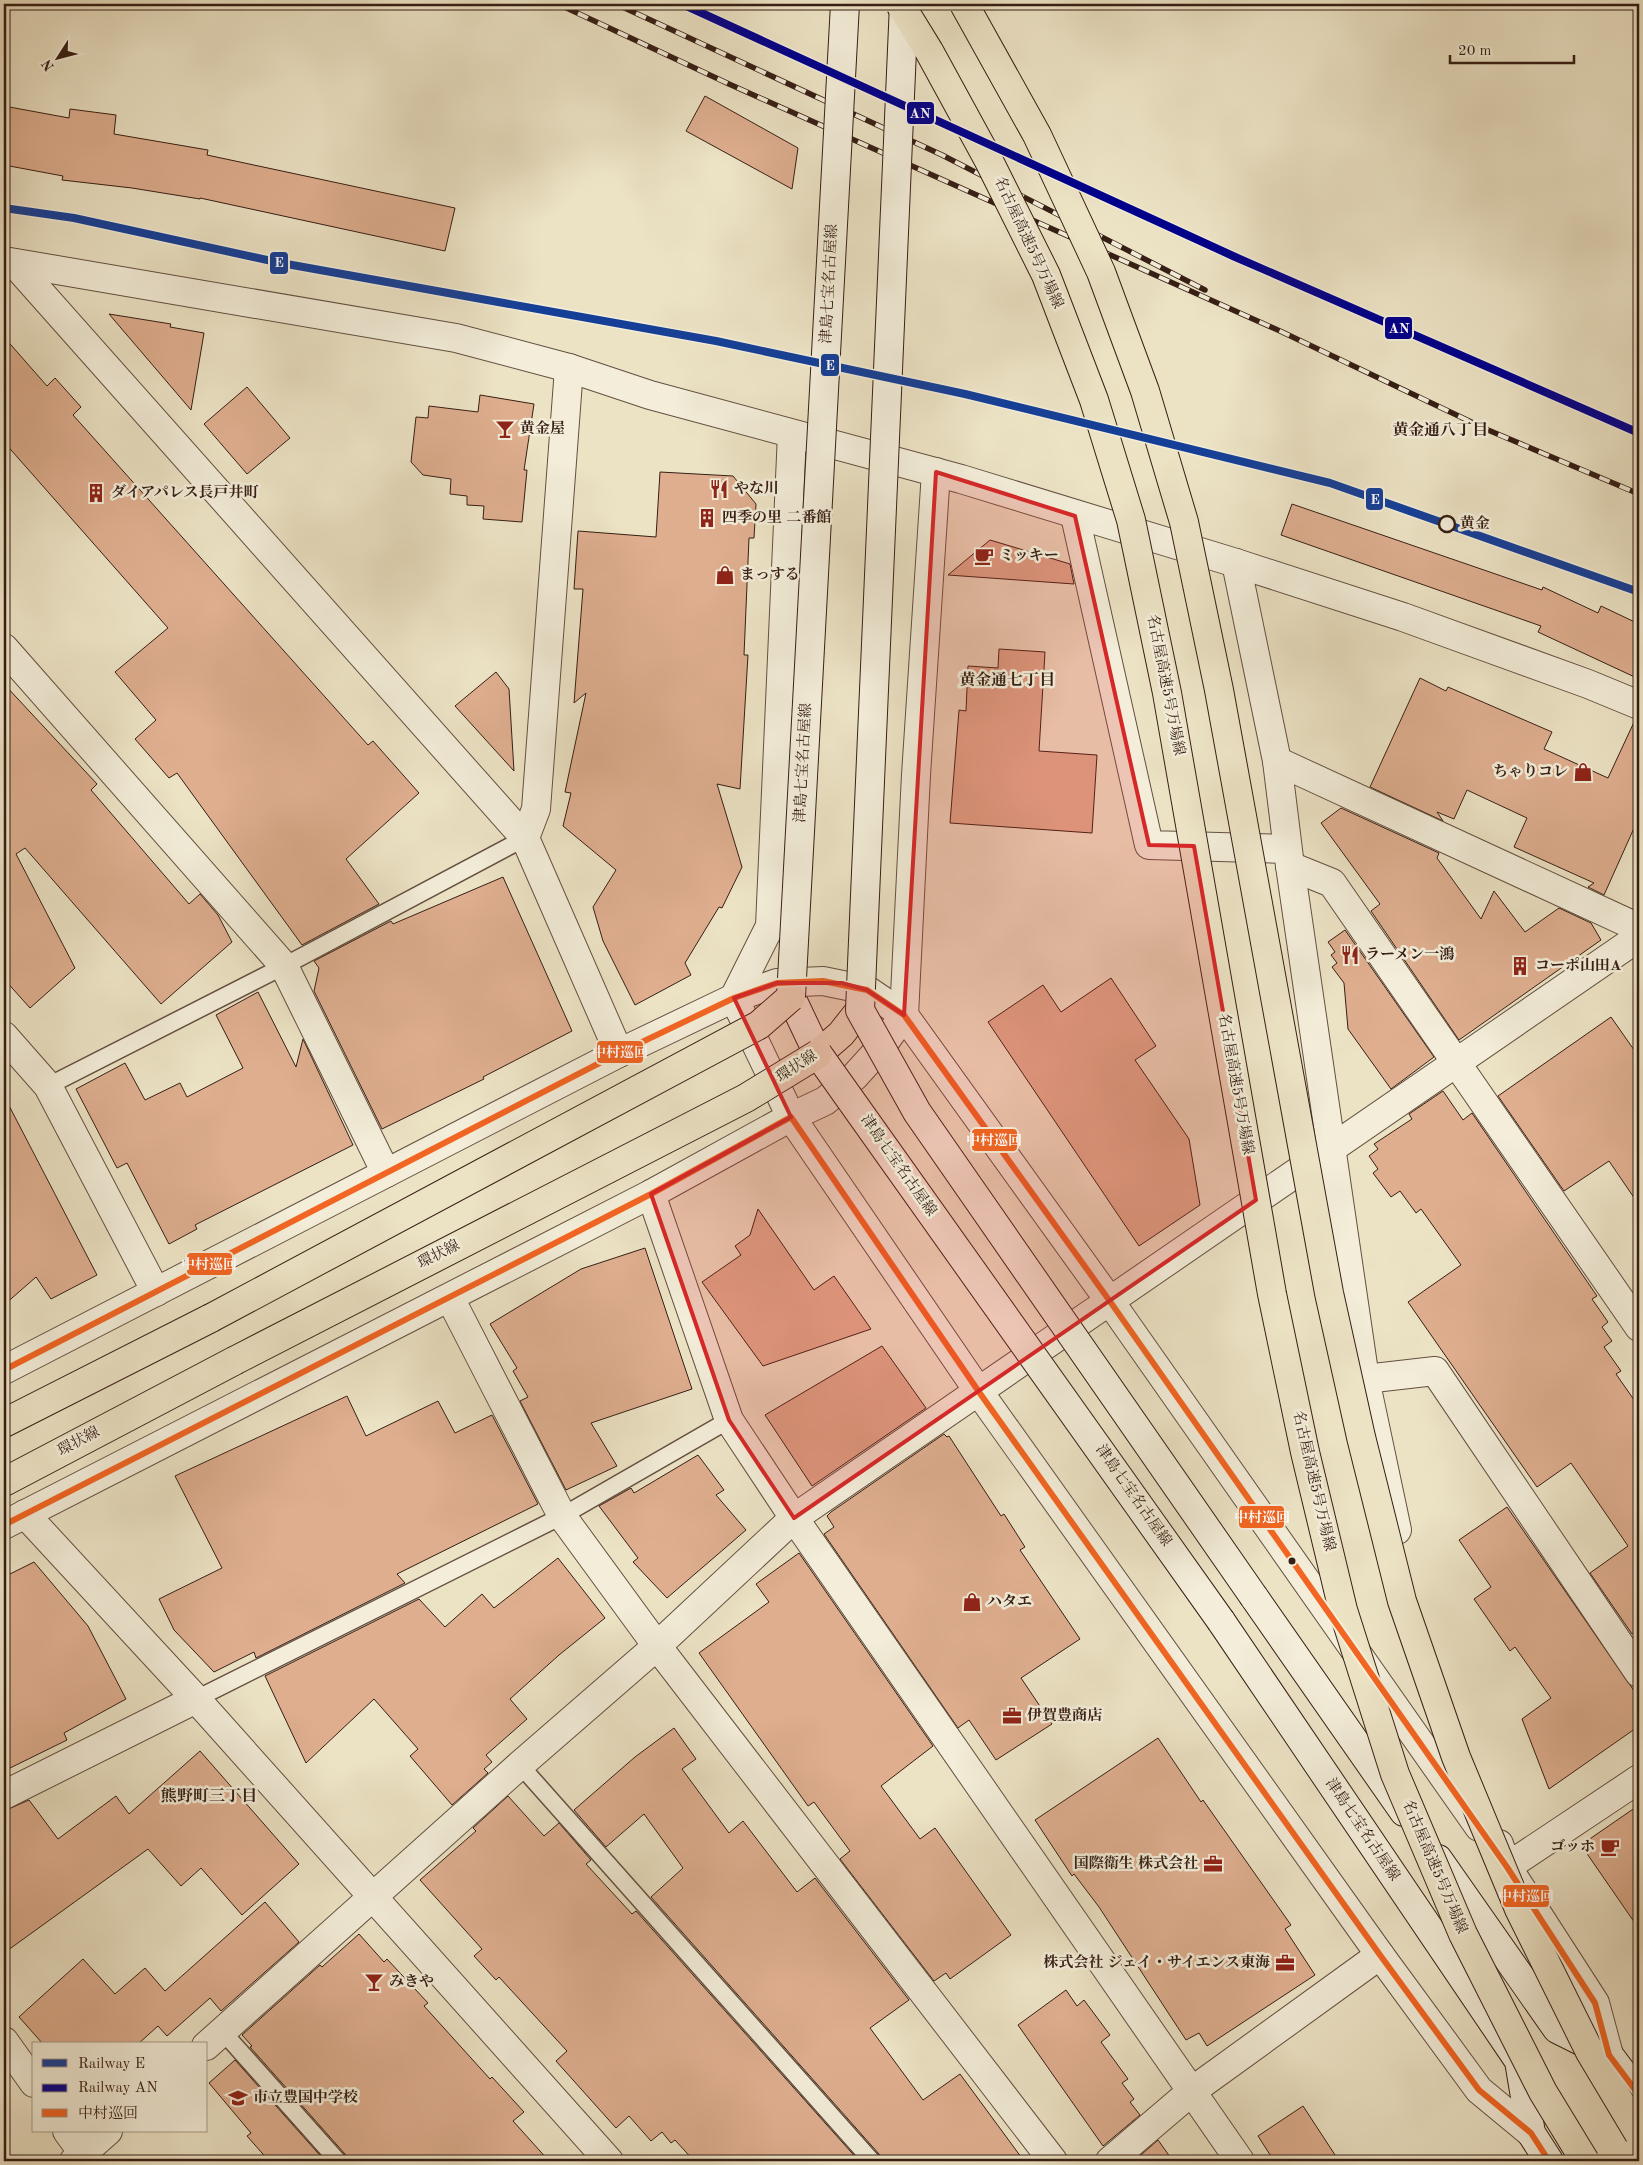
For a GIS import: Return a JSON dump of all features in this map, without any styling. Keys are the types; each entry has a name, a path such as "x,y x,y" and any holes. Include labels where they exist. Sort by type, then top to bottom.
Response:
{"main road":[{"name":"名古屋高速5号万場線","path":"902,4 988,159 1046,275 1094,400 1131,520 1168,693 1272,1294 1305,1452 1343,1610 1395,1774 1463,1934 1542,2092 1585,2161"},
{"path":"964,4 1037,134 1101,272 1145,391 1184,522 1219,690 1329,1293 1361,1437 1402,1601 1456,1757 1519,1909 1590,2052 1639,2134"},
{"path":"4,1423 211,1318 759,1025 791,997"},
{"name":"環状線","path":"4,1482 234,1361 746,1098 818,1054 841,1034 860,1010"}],"street":[{"name":"津島七宝名古屋線","path":"845,4 791,997 818,1054 1222,1621 1519,2062 1532,2133 1549,2161"},
{"path":"902,4 860,1010 917,1112 1557,2029 1609,2056"},
{"path":"9,262 456,338 569,368 650,395 936,472 1075,516 1236,563 1402,617 1588,684 1639,705"},
{"path":"9,262 525,838 619,1052"},
{"path":"525,838 536,809 569,368"},
{"path":"734,998 770,926 792,434"},
{"path":"609,2161 196,1699 14,1520 651,1194 825,1100 855,1076 882,1046 904,1016 916,775 936,472"},
{"path":"1075,516 1149,845 1289,857 1332,884 1639,1327"},
{"path":"1236,563 1277,761 1330,1149 1365,1379 1409,1588 1507,1867"},
{"path":"4,648 284,966 386,1174"},
{"path":"214,2039 520,1765 657,1646 794,1518 980,1392 1109,1300 1457,1062 1636,945 1277,761"},
{"path":"4,1370 619,1052 734,998 777,983 823,980 867,990 904,1016 1109,1300 1507,1867 1595,2003 1609,2056 1639,2095"},
{"path":"734,998 791,1117 980,1392 1380,1955 1479,2090 1532,2133"},
{"path":"4,1036 48,1086 156,1292"},
{"path":"651,1194 729,1420 794,1518 1240,2161"},
{"path":"450,1298 562,1516 657,1646 1053,2161"},
{"path":"1365,1379 1435,1371 1639,1673"},
{"path":"4,1796 196,1699"},
{"path":"1507,1867 1639,1779"},
{"path":"1110,2161 1192,2091 1380,1955"},
{"path":"4,2040 32,2080"},
{"path":"67,2132 78,2157 107,2132"}],"lane":[{"path":"48,1086 284,966 525,838"},
{"path":"196,1699 562,1516 729,1420"},
{"path":"520,1765 872,2161"},
{"path":"214,2039 338,2161"}],"highlighted area":[{"path":"936,472 1075,516 1149,845 1194,846 1256,1200 794,1518 729,1420 651,1194 791,1117 734,998 777,983 842,983 867,990 904,1015"}],"building":[{"path":"705,96 798,148 792,189 686,131"},
{"path":"4,106 69,118 70,109 116,115 114,134 208,150 207,155 455,208 445,251 200,198 62,180 63,176 4,165"},
{"path":"109,314 171,324 170,327 204,333 191,410"},
{"path":"4,337 47,386 55,378 81,407 73,415 368,745 373,741 419,793 346,859 379,904 302,945 177,773 169,778 135,739 156,720 115,672 168,628 4,442"},
{"path":"247,387 290,438 247,474 204,424"},
{"path":"480,395 534,404 524,470 527,470 522,522 483,519 484,506 467,505 467,496 450,494 451,479 423,475 411,462 416,417 428,418 429,406 478,412"},
{"path":"660,472 733,476 756,504 754,538 749,538 744,655 748,655 740,789 717,784 742,867 722,908 719,907 685,963 691,975 635,1005 603,941 593,907 616,870 563,826 571,793 565,792 586,693 574,703 583,589 574,589 578,531 656,537"},
{"path":"1292,504 1542,590 1543,587 1598,613 1601,606 1639,624 1639,679 1538,632 1541,626 1281,535"},
{"path":"990,540 1070,564 1074,584 948,575"},
{"path":"999,649 1045,652 1039,751 1097,755 1092,833 950,823 959,710 966,711 968,666 998,668"},
{"path":"496,672 509,689 514,771 455,706"},
{"path":"1420,678 1446,691 1448,687 1552,732 1544,749 1608,778 1635,720 1639,720 1639,817 1604,895 1588,887 1594,883 1514,847 1527,818 1467,790 1454,819 1437,812 1443,821 1370,787"},
{"path":"4,684 97,784 91,790 189,904 200,894 218,915 232,942 161,1004 25,848 16,854 75,968 30,1008 4,979"},
{"path":"1341,808 1439,853 1437,858 1481,919 1494,891 1525,932 1559,908 1591,923 1601,940 1459,1040 1371,911 1380,904 1321,823"},
{"path":"503,877 572,1031 483,1077 484,1079 382,1129 314,991 319,968 314,961 391,921 393,924"},
{"path":"1345,930 1434,1057 1391,1089 1348,1029 1344,983 1332,967 1337,963 1331,955 1335,952 1328,942"},
{"path":"1111,978 1156,1046 1135,1060 1189,1139 1200,1205 1139,1246 988,1022 1043,985 1061,1012"},
{"path":"258,992 296,1067 303,1039 353,1145 195,1225 197,1229 169,1244 127,1163 117,1168 76,1089 125,1063 145,1100 180,1083 187,1097 243,1068 216,1015"},
{"path":"1611,1017 1639,1057 1639,1205 1609,1161 1564,1191 1498,1096"},
{"path":"1443,1091 1463,1120 1472,1113 1597,1296 1592,1299 1608,1322 1602,1327 1612,1341 1604,1347 1621,1371 1616,1374 1639,1407 1639,1629 1632,1634 1590,1573 1628,1546 1571,1463 1537,1487 1408,1302 1461,1265 1421,1209 1416,1213 1400,1191 1391,1197 1373,1173 1378,1169 1369,1156 1378,1149 1374,1144 1412,1119 1409,1114"},
{"path":"4,1096 97,1275 51,1299 36,1277 4,1305"},
{"path":"758,1209 814,1290 834,1276 871,1329 763,1366 702,1282 741,1255 735,1246 750,1235"},
{"path":"645,1248 692,1389 591,1423 617,1466 566,1490 520,1401 528,1397 513,1371 517,1368 490,1324 581,1269"},
{"path":"882,1346 926,1408 812,1486 765,1415"},
{"path":"347,1396 366,1436 438,1401 455,1433 492,1415 538,1504 397,1574 405,1583 256,1658 254,1652 214,1672 174,1630 159,1599 222,1568 175,1476"},
{"path":"944,1434 947,1437 949,1436 1001,1516 1004,1514 1025,1547 1020,1550 1080,1639 1021,1678 1052,1724 996,1760 969,1720 958,1728 824,1534 834,1527 827,1516 831,1512"},
{"path":"698,1455 724,1490 716,1495 746,1530 667,1598 633,1562 638,1558 599,1506 631,1488 634,1493"},
{"path":"1507,1507 1639,1698 1639,1726 1549,1789 1522,1719 1551,1698 1515,1647 1510,1651 1474,1599 1491,1587 1459,1540"},
{"path":"799,1553 933,1746 881,1786 920,1839 935,1828 1011,1935 950,1979 946,1973 934,1981 840,1859 850,1851 814,1802 808,1806 699,1653 769,1602 756,1584"},
{"path":"558,1558 605,1618 559,1655 510,1699 527,1719 486,1755 492,1762 484,1769 488,1773 452,1805 410,1756 418,1749 374,1699 306,1763 265,1676 419,1599 445,1627 482,1594 494,1608"},
{"path":"34,1562 88,1626 126,1699 64,1733 67,1740 6,1770 10,1775 4,1778 4,1577"},
{"path":"674,1728 696,1759 682,1769 729,1833 743,1821 797,1892 815,1878 909,2000 870,2028 923,2100 960,2074 1024,2161 882,2161 879,2154 651,1897 683,1868 644,1814 606,1847 574,1810 635,1757"},
{"path":"1158,1738 1201,1802 1203,1800 1291,1925 1285,1929 1315,1975 1207,2046 1199,2033 1186,2040 1099,1907 1074,1874 1072,1876 1035,1820"},
{"path":"200,1751 299,1864 242,1915 201,1868 181,1886 148,1849 4,1953 4,1811 29,1800 58,1839 116,1796 129,1814"},
{"path":"508,1796 544,1836 559,1823 591,1860 586,1864 632,1914 636,1911 859,2161 694,2161 675,2140 671,2143 662,2132 651,2141 629,2116 616,2128 556,2061 567,2051 499,1977 496,1980 474,1956 482,1949 420,1880 476,1831 473,1828"},
{"path":"1639,1805 1639,1929 1581,1845"},
{"path":"265,1902 299,1942 221,2011 210,1998 167,2036 158,2026 140,2042 41,2042 19,2017 83,1959 115,1994 145,1968 165,1991"},
{"path":"359,1934 384,1962 387,1959 428,2003 424,2006 490,2079 492,2077 524,2112 513,2121 549,2161 348,2161 345,2154 250,2047 252,2046 242,2035 320,1965 322,1967"},
{"path":"1066,1990 1077,2006 1084,2000 1110,2035 1101,2042 1128,2079 1122,2083 1134,2099 1130,2102 1140,2115 1103,2146 1018,2025"},
{"path":"235,2060 325,2161 269,2161 247,2136 251,2133 209,2083"},
{"path":"1303,2106 1339,2161 1274,2161 1258,2136"},
{"path":"1158,2140 1173,2161 1134,2161"}],"railway":[{"path":"558,4 729,84 1280,331 1488,430 1639,494"},
{"path":"616,4 942,155 1205,290"}],"rail line":[{"name":"AN","path":"682,4 1233,256 1639,433"},
{"name":"E","path":"4,208 74,218 281,263 716,341 965,394 1330,483 1639,592"}],"transit line":[{"name":"中村巡回","path":"4,1370 619,1053 734,998 777,983 823,981 867,990 904,1015 1109,1300 1507,1867 1595,2003 1609,2055 1639,2095"},
{"name":"中村巡回","path":"4,1525 651,1194 791,1117 979,1392 1380,1955 1479,2090 1531,2133 1549,2161"}],"place":[{"name":"黄金屋","path":"505,429"},
{"name":"やな川","path":"719,489"},
{"name":"ダイアパレス長戸井町","path":"96,493"},
{"name":"四季の里 二番館","path":"707,518"},
{"name":"黄金","path":"1447,524"},
{"name":"ミッキー","path":"984,556"},
{"name":"まっする","path":"725,575"},
{"name":"ちゃりコレ","path":"1583,772"},
{"name":"ラーメン一鴻","path":"1350,955"},
{"name":"コーポ山田A","path":"1520,966"},
{"name":"ハタエ","path":"972,1602"},
{"name":"伊賀豊商店","path":"1012,1716"},
{"name":"ゴッホ","path":"1610,1847"},
{"name":"国際衛生 株式会社","path":"1213,1864"},
{"name":"株式会社 ジェイ・サイエンス東海","path":"1285,1963"},
{"name":"みきや","path":"374,1982"},
{"name":"市立豊国中学校","path":"238,2098"}],"district":[{"name":"黄金通八丁目","path":"1440,431"},
{"name":"黄金通七丁目","path":"1007,681"},
{"name":"熊野町三丁目","path":"209,1797"}]}
